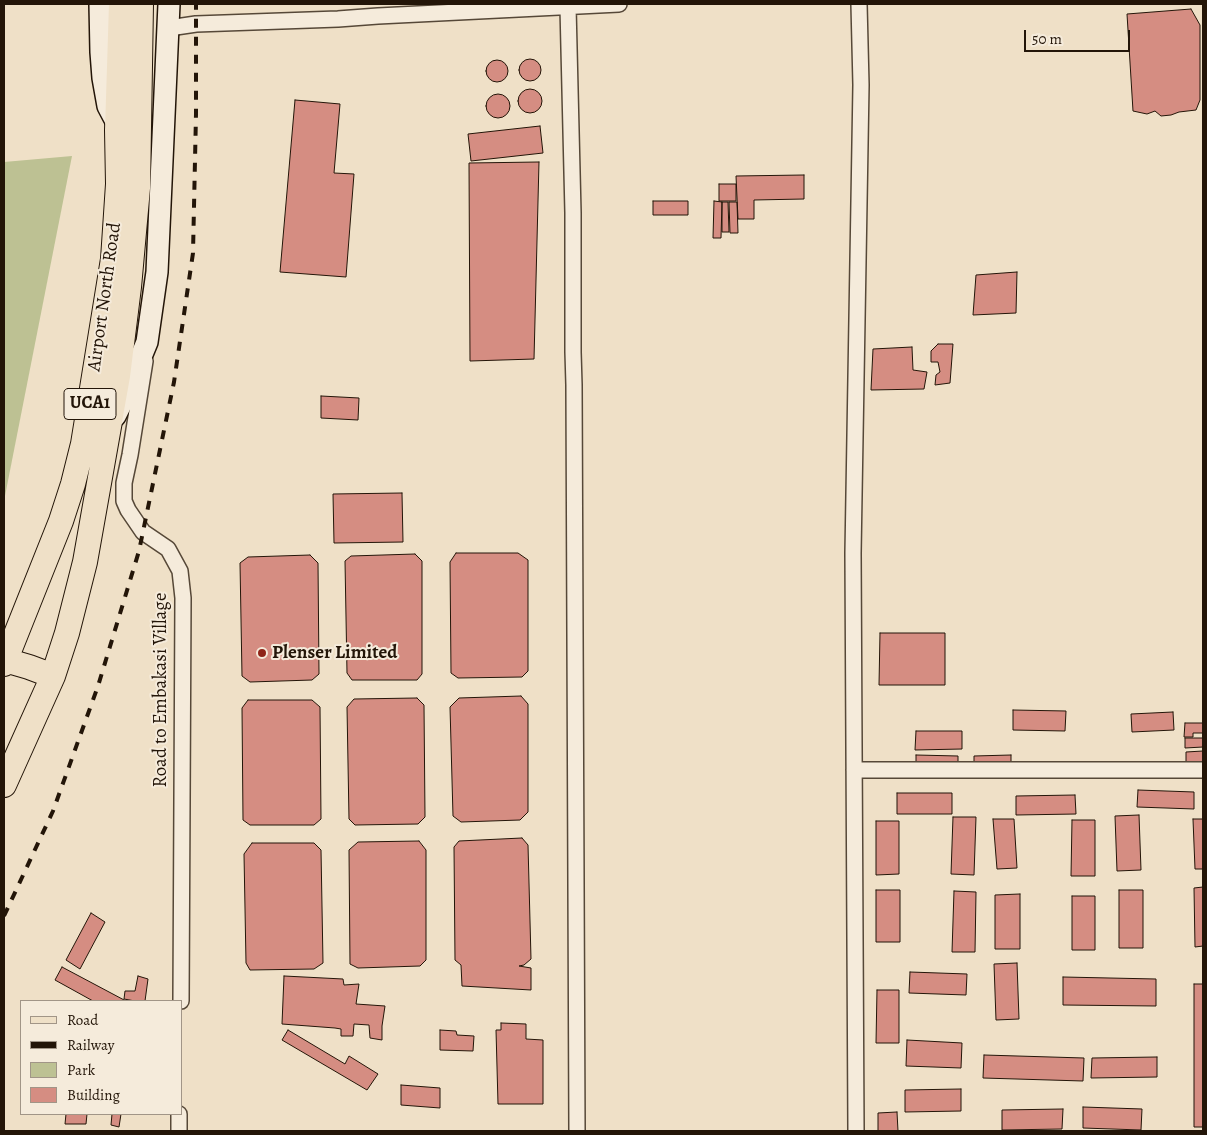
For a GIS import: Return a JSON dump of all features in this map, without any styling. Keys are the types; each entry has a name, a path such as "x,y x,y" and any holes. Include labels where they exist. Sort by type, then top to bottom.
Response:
{"main road":[{"name":"Airport North Road","path":"100,4 103,78 108,106 118,128"},
{"name":"Airport North Road","path":"5,662 61,521 83,444 114,259 118,184 121,4"},
{"name":"Airport North Road","path":"4,785 53,676 67,633 85,562 118,376 138,188 141,4"},
{"name":"Airport North Road","path":"108,429 124,398 147,342 157,272 169,4"},
{"path":"5,662 29,667 53,676"}],"street":[{"path":"169,28 196,24 338,19 619,4"},
{"path":"856,1131 852,553 861,86 859,4"},
{"path":"568,7 573,213 578,1131"},
{"name":"Road to Embakasi Village","path":"147,342 144,372 124,483 124,500 128,510 143,532 168,549 180,571 183,598 181,1000"},
{"path":"854,770 1203,770"},
{"path":"179,1115 179,1131"}],"green space":[{"path":"72,156 4,501 4,162"}],"building":[{"path":"1191,9 1200,25 1200,100 1196,110 1161,116 1155,111 1147,114 1133,111 1127,14"},
{"path":"530,59 540,66 541,70 534,80 530,81 520,74 519,70 526,60"},
{"path":"497,60 505,63 508,71 505,79 497,82 489,79 486,71 489,63"},
{"path":"530,89 539,92 542,101 539,110 530,113 521,110 518,101 521,92"},
{"path":"498,94 507,97 510,106 507,115 498,118 489,115 486,106 489,97"},
{"path":"295,100 340,104 334,173 354,174 346,277 280,272"},
{"path":"540,126 543,153 471,161 468,134"},
{"path":"539,162 534,359 470,361 469,163"},
{"path":"804,175 804,199 754,200 754,219 738,219 736,176"},
{"path":"719,184 736,184 736,201 719,201"},
{"path":"653,201 688,201 688,215 653,215"},
{"path":"714,201 722,202 721,238 713,238"},
{"path":"722,202 728,202 729,232 722,232"},
{"path":"729,202 737,202 738,233 730,233"},
{"path":"1017,272 1016,313 973,315 976,275"},
{"path":"938,344 953,344 950,383 935,385 936,375 940,372 938,362 931,362 931,351"},
{"path":"912,347 913,370 927,372 924,389 871,390 873,349"},
{"path":"321,396 359,398 358,420 321,418"},
{"path":"402,493 403,542 334,543 333,494"},
{"path":"456,553 518,553 528,560 528,671 522,677 458,678 451,673 450,562"},
{"path":"415,554 422,561 422,674 417,680 352,680 347,673 345,561 351,556"},
{"path":"310,555 318,563 319,674 312,680 250,682 242,676 240,563 248,557"},
{"path":"880,633 945,633 945,685 879,685"},
{"path":"521,696 528,704 528,812 520,820 461,822 453,816 450,707 459,698"},
{"path":"417,698 424,705 425,817 418,824 355,825 349,819 347,707 354,699"},
{"path":"248,700 312,700 320,707 321,819 314,825 250,825 243,820 242,708"},
{"path":"1013,710 1066,711 1065,731 1013,730"},
{"path":"1173,712 1174,730 1132,732 1131,714"},
{"path":"1185,723 1203,723 1203,733 1193,733 1193,737 1184,737"},
{"path":"916,731 962,731 962,749 915,750"},
{"path":"1185,738 1203,738 1203,747 1185,748"},
{"path":"1203,751 1203,762 1186,763 1186,752"},
{"path":"916,755 958,756 958,764 916,764"},
{"path":"1011,755 1011,763 974,764 974,756"},
{"path":"1138,790 1194,792 1194,809 1137,807"},
{"path":"897,793 952,793 952,814 897,814"},
{"path":"1075,795 1076,814 1016,815 1016,796"},
{"path":"1139,815 1141,870 1117,871 1115,816"},
{"path":"953,817 976,817 974,875 951,874"},
{"path":"993,819 1014,819 1017,868 997,869"},
{"path":"1193,819 1203,819 1203,869 1195,869"},
{"path":"1072,820 1095,820 1095,876 1071,876"},
{"path":"876,821 899,821 899,874 876,875"},
{"path":"522,838 528,845 531,959 524,965 519,966 531,968 531,990 462,986 461,965 455,960 454,847 459,841"},
{"path":"419,841 426,850 426,960 420,966 358,968 350,964 349,850 358,842"},
{"path":"252,843 314,843 321,850 323,963 314,969 250,970 246,963 244,854"},
{"path":"1203,887 1203,946 1195,947 1194,888"},
{"path":"876,890 900,890 900,942 876,942"},
{"path":"1119,890 1143,890 1143,948 1119,948"},
{"path":"954,891 976,892 975,952 952,952"},
{"path":"1020,894 1020,949 995,949 995,895"},
{"path":"1072,896 1095,896 1095,950 1072,950"},
{"path":"91,913 105,922 80,969 66,960"},
{"path":"1017,963 1019,1019 996,1020 994,964"},
{"path":"62,967 124,1000 91,1000 55,980"},
{"path":"910,972 967,974 966,995 909,993"},
{"path":"138,976 148,979 145,1000 124,999 125,991 135,991"},
{"path":"284,976 343,979 344,985 359,984 356,1004 385,1006 382,1040 370,1038 369,1025 354,1024 353,1036 341,1036 341,1029 282,1024"},
{"path":"1063,977 1156,979 1156,1006 1063,1005"},
{"path":"1194,984 1203,984 1203,1127 1194,1127"},
{"path":"877,990 899,990 899,1043 876,1043"},
{"path":"501,1023 526,1024 526,1039 543,1040 543,1104 498,1104 496,1030 501,1030"},
{"path":"288,1030 345,1064 349,1056 378,1074 367,1090 282,1040"},
{"path":"440,1030 456,1031 457,1035 474,1036 473,1051 440,1050"},
{"path":"907,1040 962,1043 961,1068 906,1066"},
{"path":"984,1055 1084,1058 1083,1081 983,1078"},
{"path":"1157,1057 1157,1077 1091,1078 1092,1058"},
{"path":"401,1085 440,1088 440,1108 401,1105"},
{"path":"961,1089 961,1111 905,1112 905,1090"},
{"path":"1083,1107 1142,1109 1141,1130 1083,1128"},
{"path":"1063,1109 1062,1129 1002,1130 1002,1110"},
{"path":"897,1112 898,1131 878,1131 878,1113"},
{"path":"66,1115 87,1115 86,1124 65,1124"},
{"path":"112,1115 121,1115 119,1127 111,1125"}],"railway":[{"path":"4,916 53,811 98,686 139,551 174,382 193,253 196,4"}],"place":[{"name":"Plenser Limited","path":"262,653"}]}
